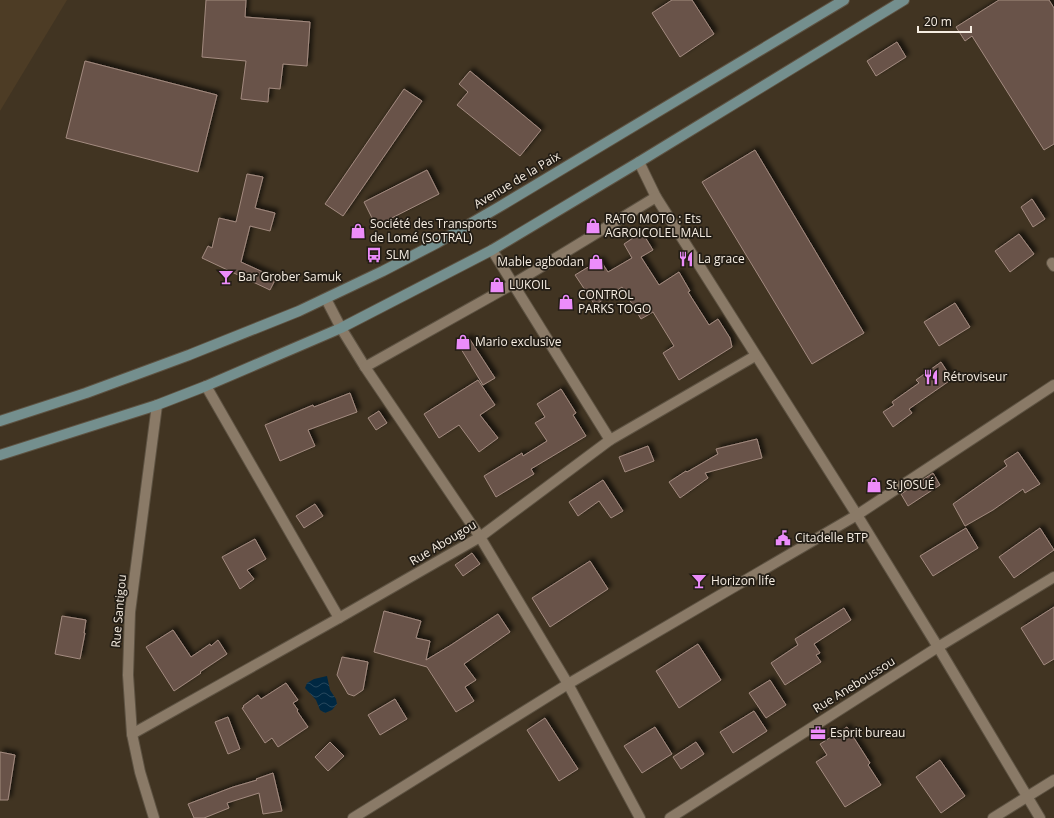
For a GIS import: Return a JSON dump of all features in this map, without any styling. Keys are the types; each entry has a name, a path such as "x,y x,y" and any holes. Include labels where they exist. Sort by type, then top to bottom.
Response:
{"main road":[{"name":"Avenue de la Paix","path":"0,421 86,393 189,355 299,311 383,271 436,243 781,39 844,0"},
{"path":"0,455 157,405 206,386 341,328 492,250 904,0"}],"street":[{"path":"638,162 656,197 857,516 938,647 1040,818"},
{"path":"365,367 513,284 656,197"},
{"path":"492,250 610,440"},
{"path":"326,299 341,328 365,367 480,537 568,684 640,818"},
{"name":"Rue Abougou","path":"132,734 340,618 480,537 610,440 755,356"},
{"path":"353,818 568,684 857,516 1054,385"},
{"path":"206,386 340,618"},
{"name":"Rue Santigou","path":"154,818 140,772 132,734 128,675 130,612 157,405"},
{"name":"Rue Aneboussou","path":"670,818 938,647 1054,577"},
{"path":"993,818 1054,780"}],"shaded area":[{"path":"0,0 67,0 0,111"}],"water":[{"path":"327,676 330,690 336,699 337,704 332,710 325,713 320,710 316,700 305,688 307,683 314,679"}],"building":[{"path":"206,0 246,0 245,17 310,22 307,66 283,64 280,89 269,88 268,102 241,99 246,61 202,57"},
{"path":"672,0 692,0 714,34 680,57 652,13"},
{"path":"999,0 1049,0 1054,8 1054,144 1044,150 972,36 965,41 956,27"},
{"path":"897,42 906,57 876,76 867,61"},
{"path":"85,61 217,95 198,172 66,138"},
{"path":"470,71 541,130 520,156 457,105 468,92 459,84"},
{"path":"404,89 422,101 343,216 325,204"},
{"path":"755,150 864,333 812,364 702,182"},
{"path":"427,170 439,194 376,226 364,202"},
{"path":"247,174 263,177 255,208 275,213 270,231 250,226 241,262 276,278 270,290 202,258 208,246 212,248 219,218 236,222"},
{"path":"1032,199 1045,219 1033,227 1021,207"},
{"path":"642,232 653,250 641,257 659,285 679,272 690,291 688,292 709,325 718,319 730,338 732,347 679,380 663,353 674,346 653,312 641,319 622,287 595,305 575,275 600,260 608,272 632,258 624,244"},
{"path":"1019,234 1034,254 1010,272 995,251"},
{"path":"955,303 970,327 939,346 924,322"},
{"path":"469,338 495,378 483,385 458,344"},
{"path":"941,362 952,379 909,409 912,413 893,427 883,412 894,405 892,402 919,383 916,380"},
{"path":"478,380 495,405 480,415 498,438 479,452 459,425 439,438 424,414"},
{"path":"561,389 576,413 573,415 586,436 531,469 534,474 496,497 484,476 522,453 523,456 547,441 535,423 545,417 537,404"},
{"path":"350,393 357,412 308,430 315,446 280,461 265,425 313,405 314,407"},
{"path":"379,411 387,423 376,430 368,418"},
{"path":"757,439 762,458 705,473 708,478 680,498 669,482 718,454 716,449"},
{"path":"648,446 654,461 625,472 619,457"},
{"path":"1018,452 1040,484 1025,493 1023,489 993,510 965,526 953,504 1007,466 1004,461"},
{"path":"933,473 940,485 908,506 901,494"},
{"path":"603,480 623,511 611,518 599,501 578,516 569,502"},
{"path":"315,504 323,516 304,528 296,516"},
{"path":"966,528 978,548 933,576 920,556"},
{"path":"1040,528 1054,550 1014,578 999,557"},
{"path":"255,539 266,559 247,570 254,579 240,589 222,557"},
{"path":"472,553 480,564 463,576 455,565"},
{"path":"590,561 608,589 550,627 532,598"},
{"path":"1054,607 1054,659 1044,665 1021,628"},
{"path":"844,608 851,620 814,644 820,653 816,655 821,662 785,685 771,663 798,645 795,639"},
{"path":"384,611 421,621 416,638 430,641 426,660 498,614 510,632 464,664 476,680 465,687 474,701 456,712 427,667 374,652"},
{"path":"62,616 86,620 80,659 55,654"},
{"path":"173,630 191,657 210,644 211,646 218,640 227,654 174,691 146,647"},
{"path":"698,644 721,680 679,708 656,671"},
{"path":"342,657 368,662 363,690 354,696 348,694 337,675"},
{"path":"770,680 786,705 766,718 749,693"},
{"path":"286,683 298,700 293,703 308,727 278,747 272,738 265,743 242,708 258,695 261,699"},
{"path":"395,699 407,719 380,735 368,715"},
{"path":"754,711 767,731 733,753 720,732"},
{"path":"228,717 240,749 228,754 215,722"},
{"path":"545,718 578,769 559,781 527,730"},
{"path":"655,727 672,754 642,773 624,746"},
{"path":"847,727 870,763 868,765 881,785 845,807 816,762 827,755 820,744"},
{"path":"330,742 344,756 328,771 315,757"},
{"path":"696,742 704,754 681,769 673,757"},
{"path":"0,752 15,755 8,800 0,800"},
{"path":"940,760 965,796 941,813 916,777"},
{"path":"273,773 282,811 263,814 259,793 227,803 229,808 204,818 194,818 188,804"}],"place":[{"name":"RATO MOTO : Ets AGROICOLEL MALL","path":"593,226"},
{"name":"Société des Transports de Lomé (SOTRAL)","path":"358,231"},
{"name":"SLM","path":"374,255"},
{"name":"La grace","path":"686,259"},
{"name":"Mable agbodan","path":"596,262"},
{"name":"Bar Grober Samuk","path":"226,277"},
{"name":"LUKOIL","path":"497,285"},
{"name":"CONTROL PARKS TOGO","path":"566,302"},
{"name":"Mario exclusive","path":"463,342"},
{"name":"Rétroviseur","path":"931,377"},
{"name":"St JOSUÉ","path":"874,485"},
{"name":"Citadelle BTP","path":"783,538"},
{"name":"Horizon life","path":"699,581"},
{"name":"Esprit bureau","path":"818,733"}]}
